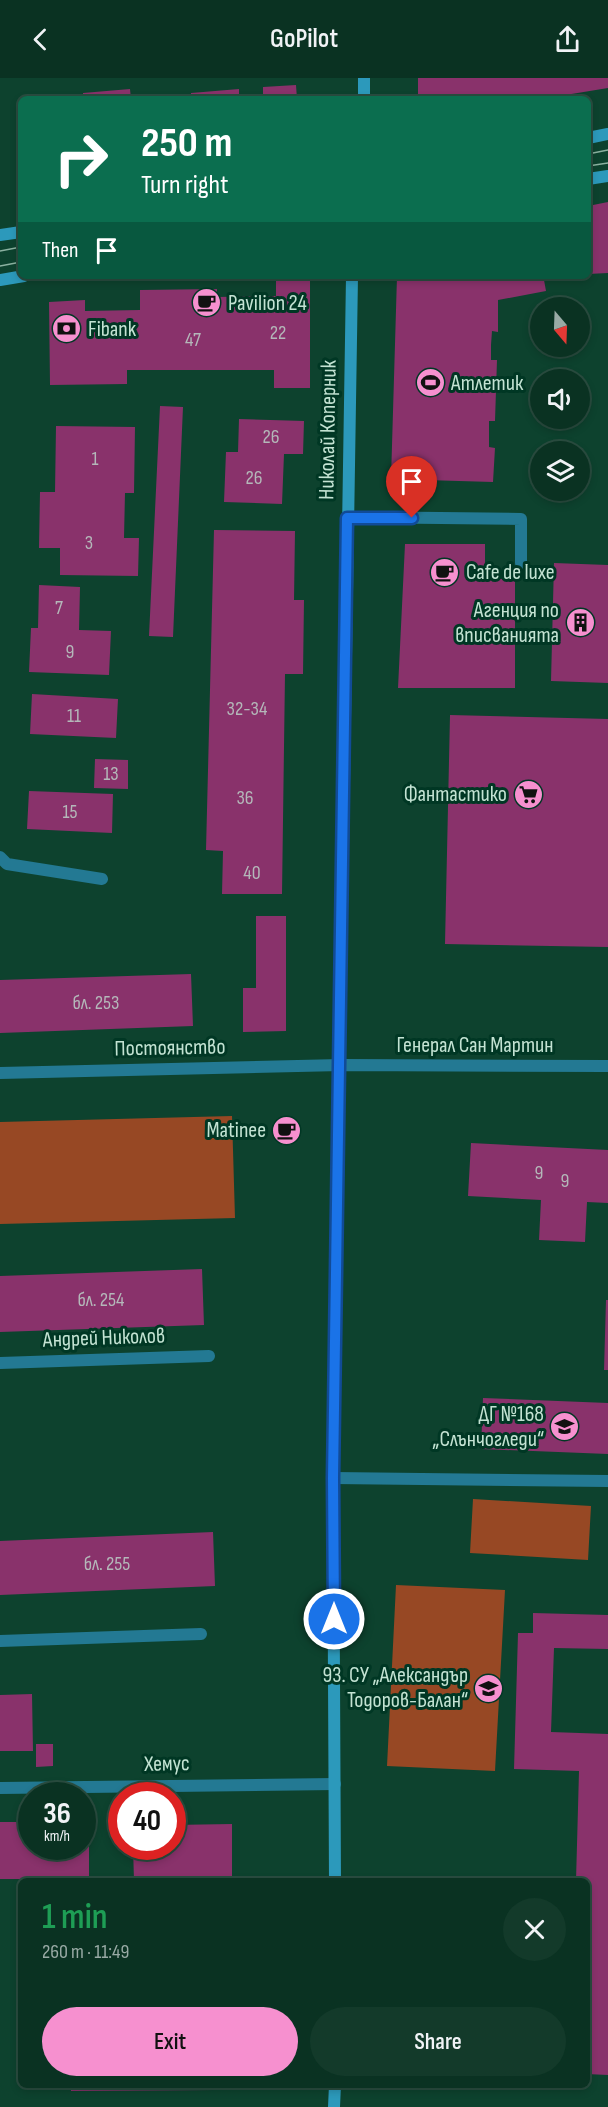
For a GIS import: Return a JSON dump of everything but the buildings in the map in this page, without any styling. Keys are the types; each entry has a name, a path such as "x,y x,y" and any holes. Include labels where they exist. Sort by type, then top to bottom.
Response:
{"street":[{"path":"364,78 364,96"},
{"path":"591,137 608,134"},
{"path":"591,179 608,176"},
{"path":"0,235 18,232"},
{"path":"0,280 18,277"},
{"name":"Николай Коперник","path":"335,1878 333,1478 352,279"},
{"path":"347,518 521,519 521,563"},
{"path":"0,857 7,864 102,879"},
{"name":"Генерал Сан Мартин","path":"341,1065 608,1066"},
{"name":"Постоянство","path":"0,1073 341,1065"},
{"name":"Андрей Николов","path":"0,1363 209,1356"},
{"path":"333,1478 608,1481"},
{"path":"0,1641 201,1634"},
{"name":"Хемус","path":"0,1788 335,1784"},
{"path":"334,2107 335,2088"}],"shaded area":[{"path":"232,1116 235,1218 0,1224 0,1122"},
{"path":"473,1499 591,1506 588,1560 470,1553"},
{"path":"396,1585 505,1590 495,1771 387,1766"}],"tram line":[{"path":"591,153 608,150"},
{"path":"591,166 608,163"},
{"path":"0,251 18,248"},
{"path":"0,266 18,263"}],"place":[{"name":"Pavilion 24","path":"207,303"},
{"name":"Fibank","path":"67,329"},
{"name":"Атлетик","path":"430,383"},
{"name":"Cafe de luxe","path":"445,572"},
{"name":"Агенция по вписванията","path":"580,623"},
{"name":"Фантастико","path":"528,794"},
{"name":"Matinee","path":"287,1130"},
{"name":"ДГ №168 „Слънчогледи“","path":"565,1427"},
{"name":"93. СУ „Александър Тодоров-Балан“","path":"489,1688"}],"route":[{"path":"334,1619 333,1478 342,1010 347,518 412,518"}]}
